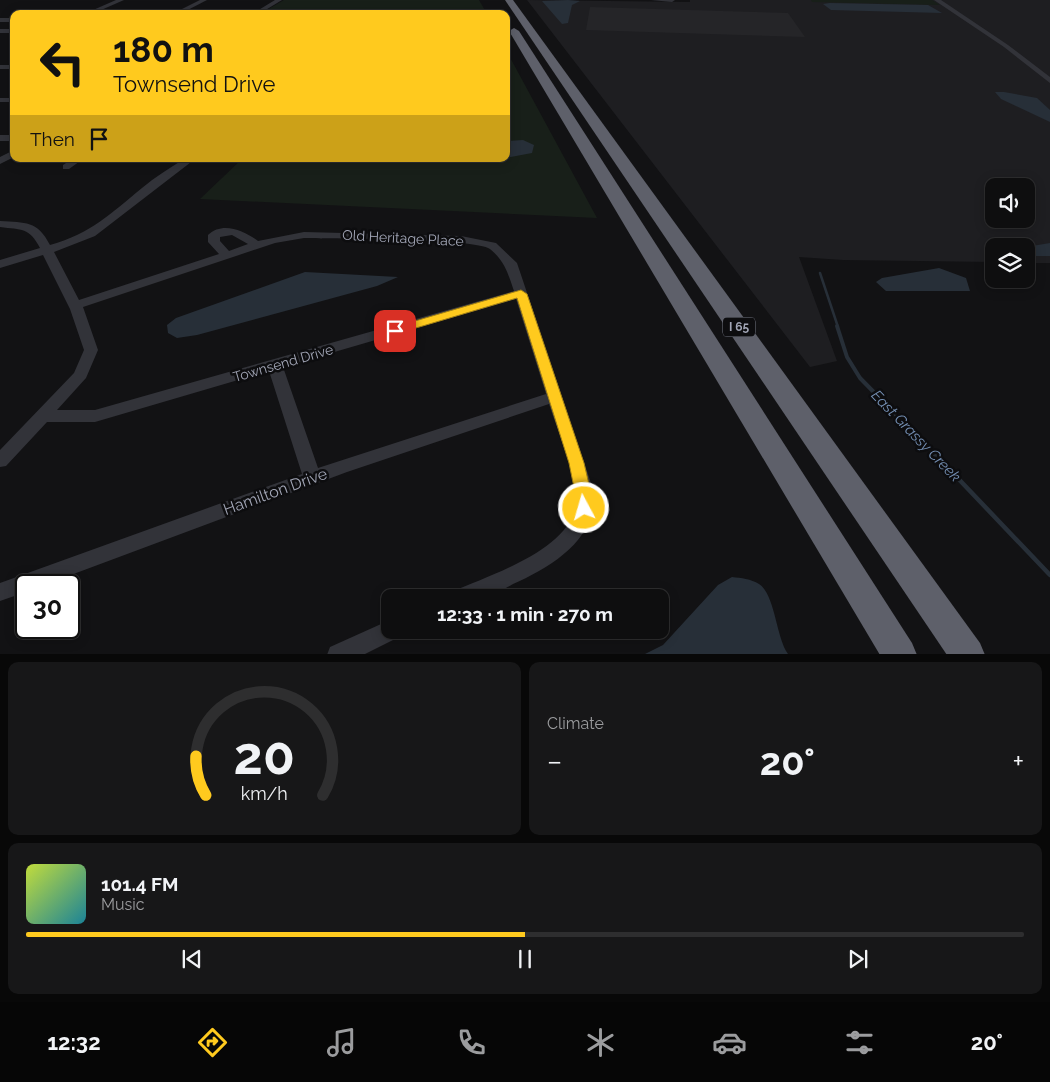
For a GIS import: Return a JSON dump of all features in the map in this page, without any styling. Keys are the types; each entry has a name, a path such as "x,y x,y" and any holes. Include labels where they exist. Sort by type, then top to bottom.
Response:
{"highway":[{"name":"I 65","path":"509,0 968,654"},
{"name":"I 65","path":"510,24 900,654"}],"street":[{"path":"97,10 121,0"},
{"path":"183,10 204,0"},
{"path":"262,10 279,0"},
{"path":"654,0 672,0"},
{"path":"936,0 1006,46 1050,81"},
{"path":"66,167 74,162"},
{"path":"0,264 80,239 102,227 147,189 186,162"},
{"path":"0,224 28,227 38,233 75,305 91,350 90,358 80,375 0,461"},
{"path":"226,255 214,242 214,235 222,232 239,232 256,246"},
{"name":"Old Heritage Place","path":"75,305 273,240 304,235 461,239 492,245 511,263 576,463 584,493 584,508 577,528 565,544 544,559 480,589"},
{"name":"Townsend Drive","path":"43,416 94,416 521,294"},
{"path":"275,365 312,477"},
{"name":"Hamilton Drive","path":"0,592 312,477 532,403 554,398"},
{"path":"338,654 381,635"}],"shaded area":[{"path":"284,0 479,0 485,10 267,10"},
{"path":"527,0 690,2 690,0 1050,0 1050,263 1035,263 1035,238 985,238 985,262 843,260 799,257 837,361 810,367"},
{"path":"811,0 932,0 940,5 812,2"},
{"path":"542,1 580,1 572,5 568,23 562,24"},
{"path":"823,4 928,5 942,13 831,10"},
{"path":"510,57 597,218 200,199 239,162 510,162"},
{"path":"995,92 1037,98 1050,110 1050,122 1001,99"},
{"path":"523,140 534,145 532,153 510,157 510,141"},
{"path":"1050,243 1050,256 1035,256 1035,246"},
{"path":"939,268 966,278 970,291 886,291 876,282 882,278"},
{"path":"305,272 398,277 377,286 197,335 177,338 168,333 167,325 176,318"},
{"path":"732,577 746,579 759,584 769,597 784,647 788,654 645,654 663,645 718,585"}],"building":[{"path":"590,7 788,13 805,37 586,30"}],"waterway":[{"name":"East Grassy Creek","path":"820,273 838,327"},
{"name":"East Grassy Creek","path":"837,326 847,357 860,378 952,472"},
{"name":"East Grassy Creek","path":"950,470 1050,575"}],"route":[{"path":"395,331 521,294 576,463 584,493 584,508"}]}
